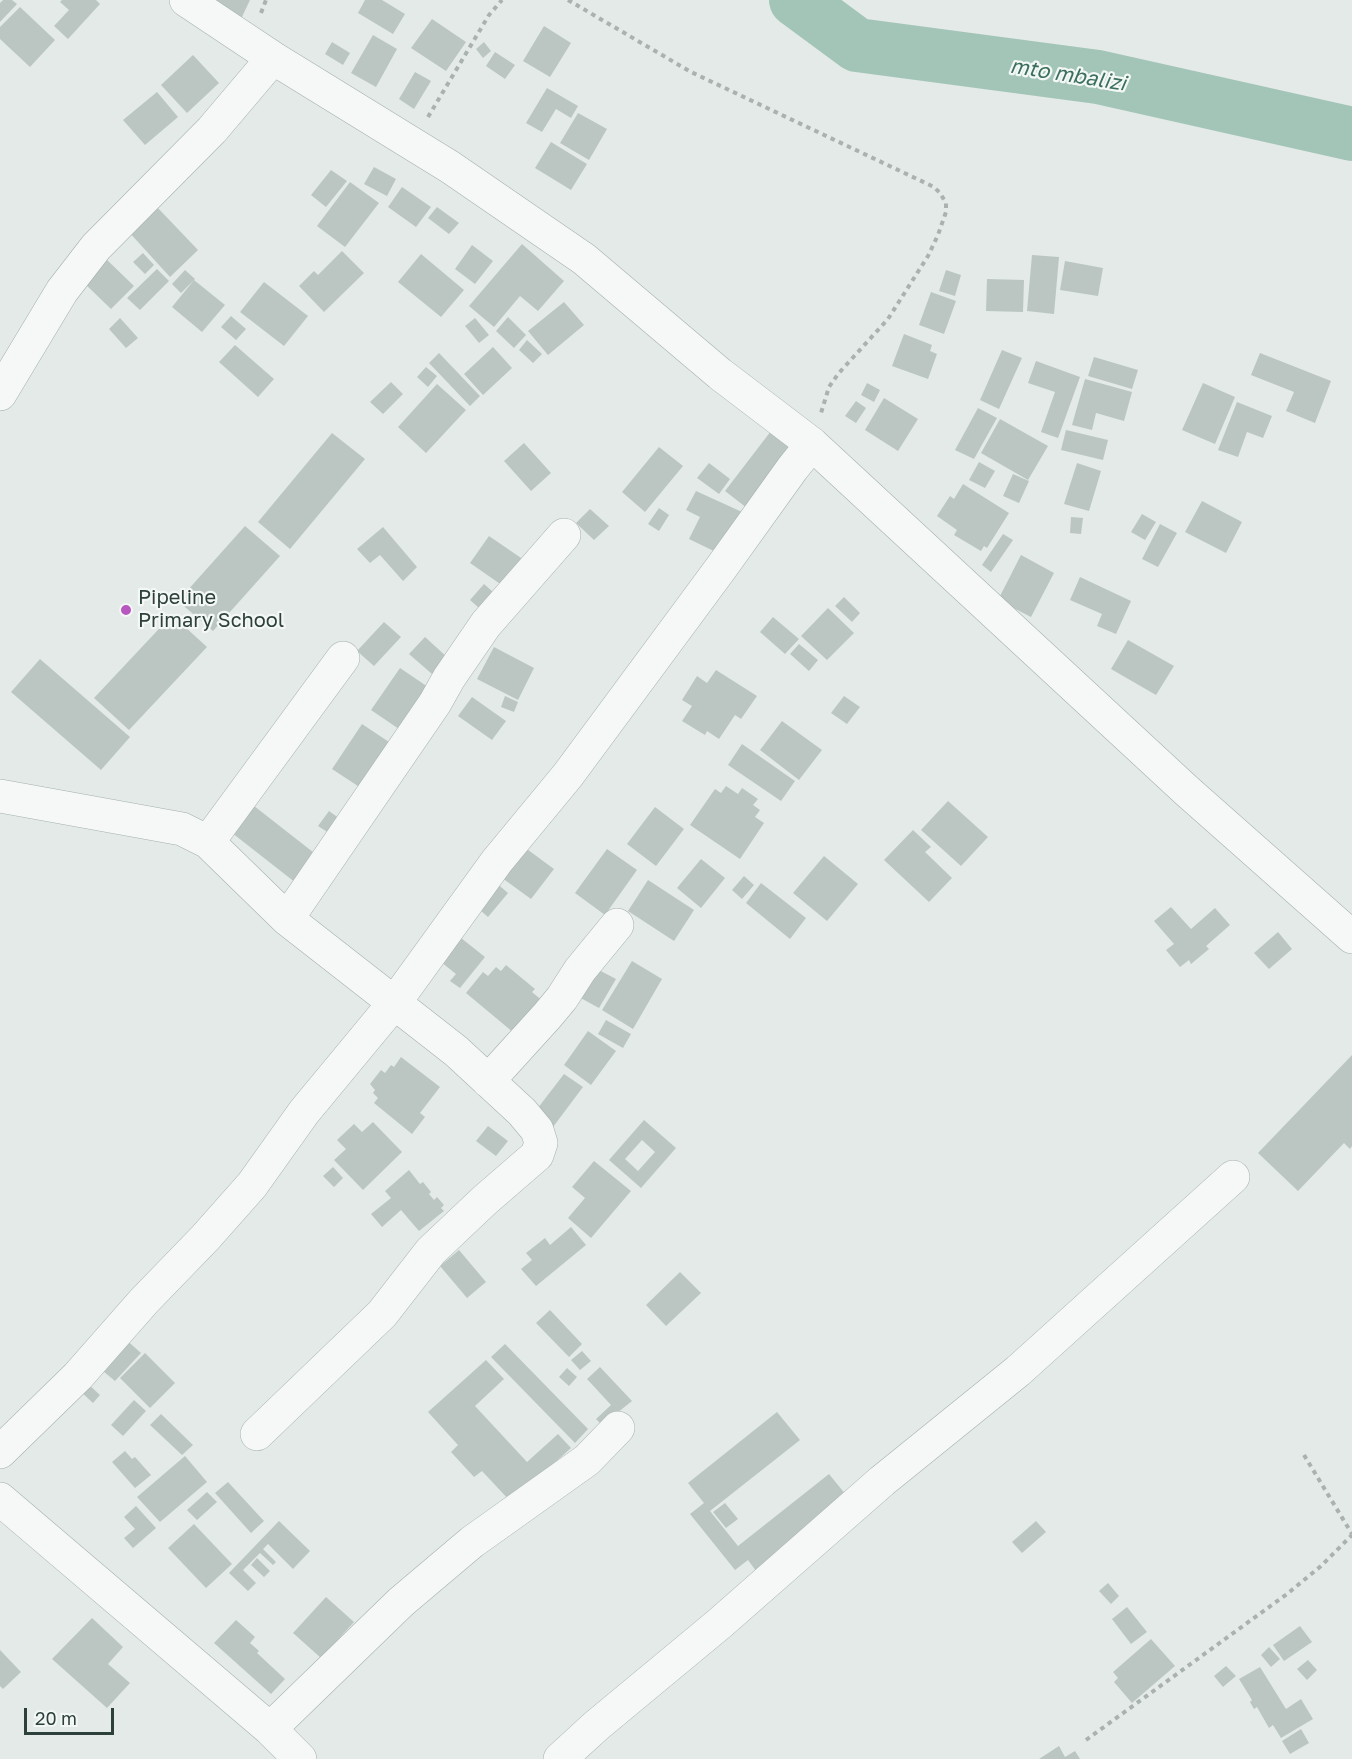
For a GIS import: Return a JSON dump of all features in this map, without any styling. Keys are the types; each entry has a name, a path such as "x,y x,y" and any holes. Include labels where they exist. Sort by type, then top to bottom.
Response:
{"street":[{"path":"186,0 273,58 450,167 584,259 720,374 812,444 1179,783 1352,937"},
{"path":"0,394 62,291 96,248 212,130 273,58"},
{"path":"0,1452 60,1396 173,1269 233,1208 273,1157 304,1112 394,1002 497,861 575,766 812,444"},
{"path":"287,918 429,712 486,624 564,536"},
{"path":"208,842 343,658"},
{"path":"0,796 182,829 208,842 287,918 456,1051 522,1112 537,1130 541,1143 537,1155 431,1251 382,1314 257,1434"},
{"path":"488,1081 562,998 580,970 617,925"},
{"path":"560,1759 882,1481 1018,1371 1233,1177"},
{"path":"270,1729 432,1575 472,1542 587,1460 618,1428"},
{"path":"0,1499 270,1729 300,1759"}],"path":[{"path":"411,143 489,15 502,0"},
{"path":"568,0 691,72 934,187 946,203 946,212 938,236 899,304 829,387 812,444"},
{"path":"1086,1740 1287,1594 1321,1566 1352,1534 1304,1455"}],"building":[{"path":"3,0 12,0 17,4 0,22 0,3"},
{"path":"62,0 96,0 100,4 68,39 54,26 69,10 60,2"},
{"path":"210,0 250,0 240,21"},
{"path":"365,0 382,0 405,14 393,34 358,13"},
{"path":"20,7 55,40 30,67 0,39 0,27"},
{"path":"432,19 466,42 446,71 411,48"},
{"path":"544,26 571,43 550,77 523,61"},
{"path":"373,35 397,49 376,87 351,73"},
{"path":"332,42 350,53 343,65 325,54"},
{"path":"484,42 491,51 483,58 476,49"},
{"path":"495,52 515,65 505,79 486,66"},
{"path":"193,55 219,83 187,113 161,85"},
{"path":"415,72 431,81 414,109 399,99"},
{"path":"547,88 578,106 571,118 556,109 542,132 526,123"},
{"path":"157,92 178,117 145,145 123,120"},
{"path":"578,113 607,129 589,160 560,143"},
{"path":"551,142 587,164 571,190 535,168"},
{"path":"374,167 396,179 387,196 364,184"},
{"path":"331,170 347,181 326,207 311,195"},
{"path":"350,182 379,203 345,247 317,226"},
{"path":"402,187 431,207 416,227 388,207"},
{"path":"156,206 198,250 170,277 128,231"},
{"path":"437,207 459,223 449,234 428,218"},
{"path":"522,244 564,281 538,311 520,296 494,327 469,306"},
{"path":"472,245 493,261 475,284 455,269"},
{"path":"342,251 364,273 324,312 299,286 314,271 318,275"},
{"path":"143,253 154,265 145,274 133,262"},
{"path":"421,254 464,290 441,317 398,282"},
{"path":"1032,255 1059,257 1054,314 1027,311"},
{"path":"104,257 134,286 111,309 81,280"},
{"path":"1065,261 1103,268 1098,296 1060,290"},
{"path":"157,269 169,281 140,310 127,298"},
{"path":"185,270 195,279 181,293 172,284"},
{"path":"946,270 961,275 955,296 939,291"},
{"path":"987,279 1024,280 1023,312 986,311"},
{"path":"194,280 225,305 202,332 172,307"},
{"path":"264,282 308,316 284,346 240,312"},
{"path":"931,292 956,301 944,334 919,325"},
{"path":"564,302 584,325 548,355 528,331"},
{"path":"231,316 246,329 236,340 221,327"},
{"path":"508,317 526,335 514,348 496,331"},
{"path":"120,318 138,338 126,348 109,329"},
{"path":"475,318 489,335 479,343 465,326"},
{"path":"904,334 932,345 930,351 937,354 928,379 892,366"},
{"path":"527,340 542,354 533,363 519,350"},
{"path":"235,345 274,379 258,397 219,362"},
{"path":"493,347 512,368 483,395 464,374"},
{"path":"1002,350 1022,358 999,409 980,400"},
{"path":"439,353 480,396 470,406 429,363"},
{"path":"1260,353 1331,381 1315,423 1286,411 1294,392 1251,375"},
{"path":"1094,357 1138,370 1132,389 1088,376"},
{"path":"1036,361 1080,377 1058,438 1041,432 1055,392 1028,383"},
{"path":"426,367 437,376 428,387 417,377"},
{"path":"1085,379 1132,392 1124,421 1096,413 1092,430 1072,425"},
{"path":"391,382 403,394 383,414 370,402"},
{"path":"867,383 880,390 874,402 861,395"},
{"path":"1203,383 1235,397 1215,444 1182,430"},
{"path":"437,384 466,410 426,453 398,427"},
{"path":"884,398 918,419 898,451 865,430"},
{"path":"856,401 866,408 856,423 845,416"},
{"path":"1237,402 1272,416 1263,438 1247,432 1238,457 1218,450"},
{"path":"978,408 997,418 974,459 955,450"},
{"path":"1000,419 1048,446 1028,480 981,453"},
{"path":"1066,430 1108,440 1103,460 1061,450"},
{"path":"771,431 794,448 747,508 725,491"},
{"path":"332,433 365,459 290,549 258,522"},
{"path":"524,443 551,473 531,491 504,461"},
{"path":"659,447 683,466 645,512 622,492"},
{"path":"979,462 995,471 985,488 969,480"},
{"path":"709,463 730,479 719,494 697,478"},
{"path":"1077,463 1101,471 1089,511 1064,504"},
{"path":"1013,474 1029,481 1019,503 1003,496"},
{"path":"963,484 1009,513 987,548 984,546 981,551 954,535 957,530 937,516 950,496 954,499"},
{"path":"696,491 742,512 722,555 689,539 700,517 686,510"},
{"path":"1202,501 1242,522 1226,553 1185,532"},
{"path":"659,508 669,515 659,531 648,524"},
{"path":"590,509 609,526 594,540 576,523"},
{"path":"1142,514 1156,522 1145,540 1131,532"},
{"path":"1071,517 1083,518 1081,534 1070,533"},
{"path":"1160,524 1177,533 1158,567 1142,559"},
{"path":"245,526 280,556 213,631 178,601"},
{"path":"383,527 417,567 403,581 380,555 370,563 357,549"},
{"path":"1003,534 1013,540 991,572 982,565"},
{"path":"489,536 524,560 506,588 470,563"},
{"path":"1021,555 1054,573 1031,617 998,600"},
{"path":"1080,577 1131,601 1116,634 1097,626 1102,614 1070,600"},
{"path":"484,584 501,599 487,615 470,600"},
{"path":"844,597 860,613 852,622 835,606"},
{"path":"828,608 854,633 827,660 801,636"},
{"path":"172,615 207,647 129,730 94,698"},
{"path":"773,617 799,639 785,654 760,632"},
{"path":"384,622 401,637 374,666 357,651"},
{"path":"425,637 447,657 432,674 409,654"},
{"path":"1128,640 1174,666 1156,695 1111,669"},
{"path":"799,644 818,660 809,671 790,654"},
{"path":"494,647 534,668 518,700 477,679"},
{"path":"40,659 130,737 101,770 11,692"},
{"path":"400,668 428,687 399,729 371,710"},
{"path":"716,670 757,696 741,719 735,715 719,739 707,731 705,735 682,721 692,706 682,700 697,676 707,683"},
{"path":"505,696 518,702 514,712 501,707"},
{"path":"844,696 860,707 847,724 831,713"},
{"path":"472,697 506,721 492,740 458,716"},
{"path":"782,721 822,750 799,780 760,750"},
{"path":"362,724 395,746 364,790 332,769"},
{"path":"742,744 795,781 781,801 728,765"},
{"path":"726,786 738,794 742,788 758,799 753,805 760,810 755,817 764,823 740,859 690,825 715,789 721,793"},
{"path":"948,801 988,837 961,866 921,830"},
{"path":"249,802 318,856 296,883 227,829"},
{"path":"655,807 684,829 656,866 627,844"},
{"path":"329,811 343,821 332,835 318,826"},
{"path":"913,830 931,847 925,852 952,878 929,902 884,860"},
{"path":"520,844 554,869 531,899 498,875"},
{"path":"607,849 637,870 605,915 575,893"},
{"path":"824,856 858,884 827,921 793,893"},
{"path":"701,859 725,878 701,908 677,888"},
{"path":"744,876 754,885 742,899 732,890"},
{"path":"648,880 694,910 674,941 628,911"},
{"path":"494,881 508,893 488,917 474,905"},
{"path":"761,883 806,918 790,939 746,903"},
{"path":"1171,907 1191,929 1215,908 1230,925 1206,946 1209,949 1191,964 1189,960 1180,967 1166,950 1174,944 1154,921"},
{"path":"1278,932 1292,949 1269,969 1254,953"},
{"path":"456,934 485,957 460,988 450,981 456,974 436,958"},
{"path":"632,961 662,979 633,1029 602,1010"},
{"path":"506,965 535,989 532,992 545,1003 514,1033 466,993 483,972 488,976 496,967 501,971"},
{"path":"593,967 616,979 599,1008 577,996"},
{"path":"606,1020 631,1034 623,1048 598,1034"},
{"path":"588,1031 616,1051 591,1085 564,1065"},
{"path":"1352,1055 1352,1146 1350,1149 1344,1143 1298,1191 1258,1153"},
{"path":"401,1057 440,1087 420,1113 425,1117 412,1134 374,1103 378,1098 373,1093 375,1090 370,1084 381,1070 385,1073 391,1065 394,1067"},
{"path":"564,1074 583,1087 553,1127 534,1113"},
{"path":"644,1120 676,1148 641,1188 609,1160","holes":["642,1140 655,1152 638,1171 625,1159"]},
{"path":"373,1122 402,1152 363,1190 334,1160 346,1149 337,1140 354,1124 362,1132"},
{"path":"488,1126 508,1141 496,1156 476,1141"},
{"path":"594,1161 631,1191 591,1238 568,1218 585,1198 572,1187"},
{"path":"333,1167 343,1178 334,1187 323,1176"},
{"path":"409,1170 420,1184 423,1182 434,1200 437,1197 444,1205 441,1208 444,1211 419,1231 401,1210 382,1227 371,1214 391,1198 385,1191"},
{"path":"571,1227 586,1245 536,1286 521,1269 532,1260 526,1253 545,1238 550,1245"},
{"path":"459,1250 486,1282 467,1298 440,1266"},
{"path":"680,1272 701,1293 666,1326 646,1305"},
{"path":"550,1310 582,1344 569,1357 536,1323"},
{"path":"123,1337 141,1353 115,1381 97,1366"},
{"path":"505,1344 588,1429 575,1443 491,1357"},
{"path":"582,1351 591,1361 580,1370 571,1360"},
{"path":"145,1353 175,1383 150,1408 120,1378"},
{"path":"486,1360 504,1379 475,1406 527,1462 558,1434 571,1448 511,1502 482,1471 474,1477 451,1452 458,1445 428,1412"},
{"path":"600,1367 632,1401 602,1425 596,1419 611,1405 587,1379"},
{"path":"567,1368 577,1377 569,1386 559,1377"},
{"path":"86,1382 100,1395 93,1403 79,1390"},
{"path":"134,1400 146,1411 123,1436 111,1425"},
{"path":"777,1412 800,1440 710,1511 738,1546 829,1474 851,1501 759,1575 748,1560 735,1570 690,1514 704,1503 688,1483"},
{"path":"161,1414 193,1445 182,1455 150,1425"},
{"path":"125,1451 132,1459 135,1457 151,1475 135,1488 112,1462"},
{"path":"185,1456 207,1482 160,1522 137,1497"},
{"path":"228,1482 264,1521 251,1533 215,1493"},
{"path":"207,1492 217,1502 197,1520 187,1510"},
{"path":"725,1503 738,1519 726,1528 713,1512"},
{"path":"136,1506 156,1528 133,1548 124,1538 135,1529 124,1517"},
{"path":"279,1521 310,1551 293,1569 268,1544 263,1549 276,1562 273,1565 260,1553 243,1570 256,1583 248,1591 229,1573"},
{"path":"1036,1521 1046,1532 1022,1553 1012,1542"},
{"path":"194,1524 232,1564 206,1588 168,1548"},
{"path":"257,1558 270,1571 264,1577 251,1565"},
{"path":"1108,1583 1119,1596 1111,1604 1099,1591"},
{"path":"326,1597 354,1622 321,1658 293,1633"},
{"path":"1127,1607 1147,1632 1131,1644 1112,1619"},
{"path":"92,1618 123,1647 108,1664 130,1683 107,1708 52,1659"},
{"path":"236,1620 255,1637 250,1643 259,1651 257,1653 285,1679 271,1694 214,1643"},
{"path":"1300,1626 1312,1642 1284,1661 1273,1645"},
{"path":"1151,1639 1175,1666 1132,1703 1114,1682 1118,1678 1113,1672"},
{"path":"1269,1647 1280,1659 1271,1667 1261,1655"},
{"path":"0,1650 21,1672 3,1689 0,1686"},
{"path":"1308,1660 1317,1670 1307,1680 1297,1669"},
{"path":"1226,1666 1236,1676 1223,1687 1214,1676"},
{"path":"1260,1667 1286,1709 1301,1699 1313,1719 1281,1738 1273,1725 1269,1728 1257,1707 1254,1709 1250,1702 1252,1700 1239,1679"},
{"path":"1301,1729 1309,1743 1290,1754 1282,1741"},
{"path":"1059,1746 1065,1757 1075,1751 1080,1759 1039,1759"}],"waterway":[{"name":"mto mbalizi","path":"796,0 857,45 1098,77 1352,134"}],"place":[{"name":"Pipeline Primary School","path":"126,610"}]}
